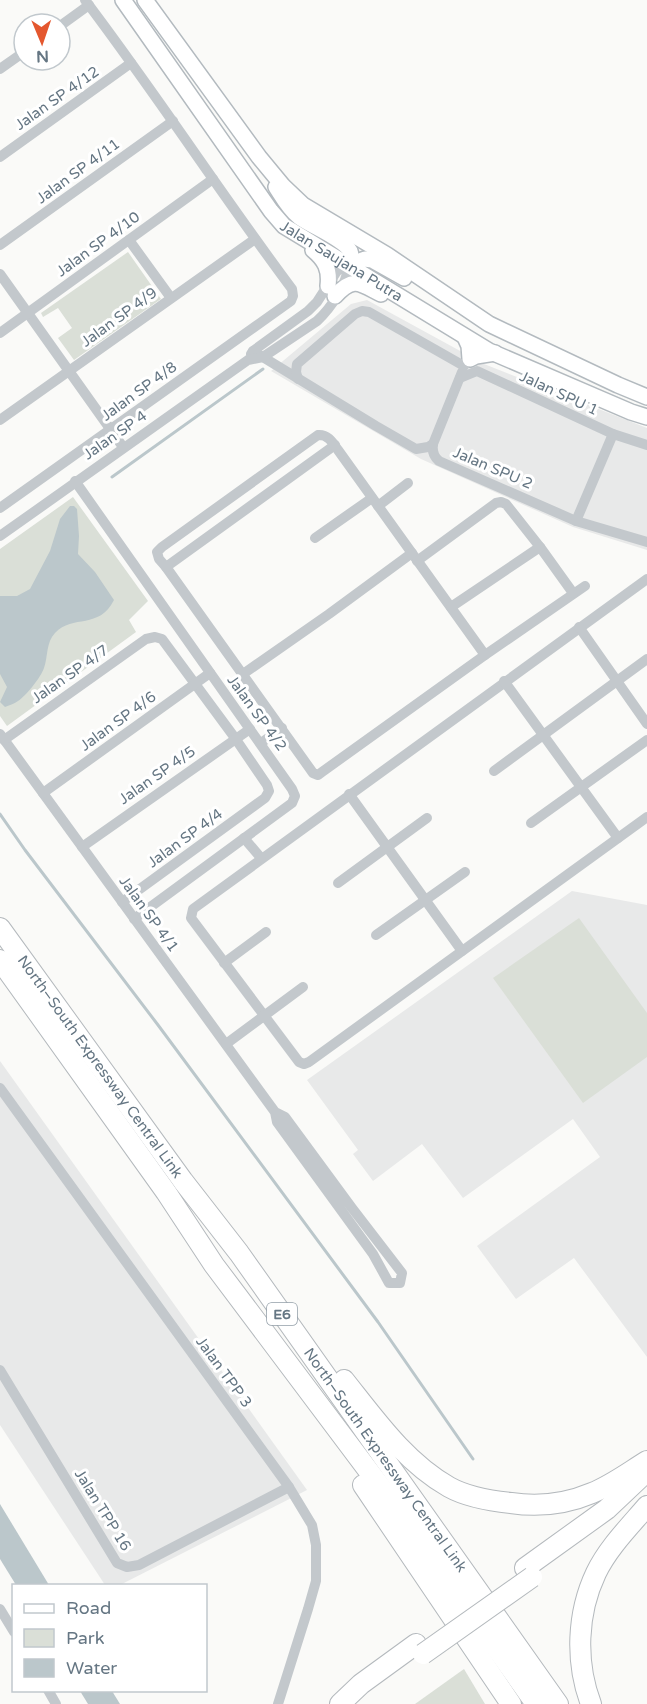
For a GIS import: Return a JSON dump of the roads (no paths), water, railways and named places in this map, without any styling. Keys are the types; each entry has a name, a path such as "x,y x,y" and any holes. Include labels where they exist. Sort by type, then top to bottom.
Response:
{"highway":[{"name":"North–South Expressway Central Link","path":"0,928 176,1172 239,1253 558,1704"},
{"name":"North–South Expressway Central Link","path":"0,960 166,1192 214,1265 410,1526 536,1704"},
{"path":"239,1253 378,1423 410,1458 451,1488 500,1502 544,1505 569,1501 591,1494 647,1461"},
{"path":"214,1265 511,1704"},
{"path":"529,1572 607,1509 647,1470"},
{"path":"340,1704 361,1684 419,1649 529,1572 647,1494"},
{"path":"591,1704 580,1657 581,1627 586,1597 597,1571 613,1547 647,1506"},
{"path":"359,1704 419,1649"}],"main road":[{"name":"Jalan Saujana Putra","path":"123,0 279,222 460,334 495,353 647,417"},
{"name":"Jalan Saujana Putra","path":"145,0 259,157 283,186 303,205 387,255 489,324 647,397"},
{"path":"259,157 292,211 301,219 349,248 350,265 365,259 372,260 466,318 489,324"},
{"path":"290,230 323,258 332,291 355,283 460,334 469,346 470,364"},
{"path":"470,364 476,356 495,353"},
{"path":"618,385 633,384 647,388"}],"street":[{"path":"72,16 87,3 255,239"},
{"name":"Jalan SP 4/12","path":"0,157 131,63"},
{"name":"Jalan SP 4/11","path":"0,245 173,122"},
{"name":"Jalan SP 4/10","path":"0,333 213,179"},
{"name":"Jalan SP 4/8","path":"0,508 291,301 292,289 255,239"},
{"name":"Jalan SP 4/9","path":"0,420 255,239"},
{"path":"129,240 171,298"},
{"name":"Jalan SP 4","path":"0,536 308,311 347,279 350,265"},
{"path":"0,274 123,447"},
{"name":"Jalan SP 4","path":"250,355 263,357 317,321 323,315 332,291"},
{"name":"Jalan SPU 1","path":"298,379 297,364 355,314 362,311 369,312 613,434 647,444"},
{"path":"263,357 416,449 432,444 460,378 470,364"},
{"path":"576,521 613,434"},
{"path":"485,655 326,436 318,435 157,552 159,559 314,773 318,775 585,586"},
{"name":"Jalan SPU 2","path":"432,444 432,449 439,461 576,521 647,542"},
{"path":"166,567 334,445"},
{"name":"Jalan SP 4/2","path":"75,482 261,743 295,796 292,803 134,919"},
{"path":"315,538 408,483"},
{"name":"Jalan SPU 2","path":"414,557 496,503 501,502 506,504 573,593"},
{"path":"451,608 540,547"},
{"path":"243,674 414,557"},
{"path":"647,579 261,858 193,909 191,918 264,1017 299,1062 304,1064 647,817"},
{"path":"579,627 647,724"},
{"name":"Jalan SP 4/7","path":"2,737 146,639 155,637 162,639 195,683"},
{"path":"494,771 647,659"},
{"name":"Jalan SP 4/6","path":"43,793 210,673"},
{"path":"504,681 618,838"},
{"path":"195,683 235,738"},
{"path":"261,743 282,728"},
{"name":"Jalan SP 4/5","path":"82,847 250,729"},
{"name":"Jalan SP 4/1","path":"2,737 275,1112 277,1122 373,1254 389,1283 400,1283 402,1274 285,1117 275,1112"},
{"name":"Jalan SP 4/4","path":"122,902 266,798 269,791 267,784 235,738"},
{"path":"531,823 647,740"},
{"path":"349,794 462,951"},
{"path":"338,883 427,818"},
{"path":"244,838 261,858"},
{"path":"376,935 465,872"},
{"path":"224,963 266,932"},
{"path":"226,1044 303,987"},
{"name":"Jalan TPP 3","path":"0,1088 289,1487 312,1525 316,1545 316,1581 278,1704"},
{"name":"Jalan TPP 16","path":"0,1370 117,1563 127,1567 139,1565 289,1487"},
{"path":"0,1609 12,1629"}],"water":[{"path":"70,506 77,509 78,554 95,572 114,600 101,615 62,627 55,633 49,645 44,668 37,681 21,699 5,707 0,702 7,687 0,674 0,596 17,596 30,589 50,551 60,519"},
{"path":"0,1504 48,1584 15,1584 0,1559"},
{"path":"81,1692 113,1692 120,1704 88,1704"}],"waterway":[{"path":"112,477 263,369"},
{"path":"0,814 378,1322 473,1459"}]}
